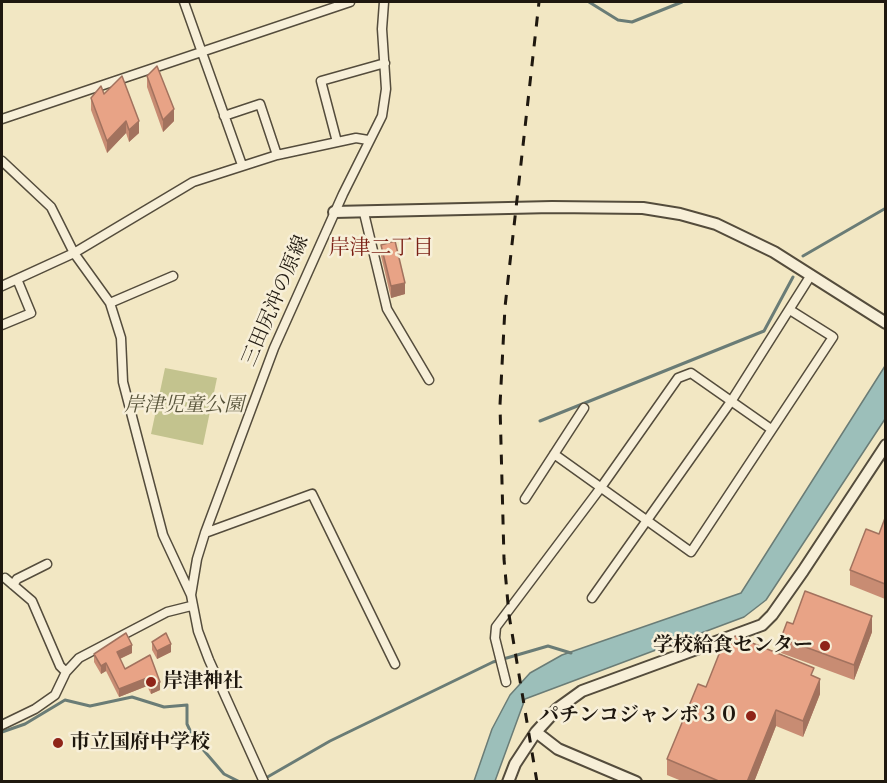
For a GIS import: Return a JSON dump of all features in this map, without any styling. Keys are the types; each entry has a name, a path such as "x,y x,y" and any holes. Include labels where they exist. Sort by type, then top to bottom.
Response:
{"street":[{"path":"184,2 242,165"},
{"path":"2,119 336,4 350,2"},
{"name":"三田尻沖の原線","path":"264,782 209,660 191,606 191,595 197,559 205,533 274,348 334,212 382,116 386,88 382,12 384,2"},
{"path":"337,142 321,81 385,63"},
{"path":"224,116 260,104 277,154"},
{"path":"2,286 74,253 193,182 277,154 356,138 368,140"},
{"path":"2,161 51,207 74,253 110,303 121,338 123,382 163,535 191,595"},
{"path":"334,212 552,207 643,208 716,224 774,252 885,323"},
{"path":"364,213 387,309 429,380"},
{"path":"592,598 649,521 732,400 811,275"},
{"path":"110,303 173,276"},
{"path":"2,325 31,313 17,279"},
{"path":"554,454 602,486 691,552 833,337 790,310"},
{"path":"506,682 504,666 495,639 496,627 602,486 678,378 691,374 732,400 771,429"},
{"path":"525,499 584,408"},
{"path":"508,782 515,764 536,732 557,710 582,691 762,625 772,615 803,571 885,445"},
{"path":"205,533 312,494 395,664"},
{"path":"13,585 17,579 47,564"},
{"path":"4,578 32,601 60,666 66,672"},
{"path":"2,725 35,709 55,695 66,672 80,658 167,612 191,606"},
{"path":"536,732 558,749 636,782"}],"green space":[{"name":"岸津児童公園","path":"165,368 217,378 203,445 151,434"}],"water":[{"path":"885,366 885,419 766,600 744,617 525,699 495,781 474,781 492,729 510,695 530,673 562,655 741,593"}],"building":[{"path":"157,66 174,109 163,120 147,76"},
{"path":"122,76 139,121 129,130 126,121 107,141 91,98 101,86 104,94"},
{"path":"395,241 405,283 391,286 381,245"},
{"path":"885,518 885,584 850,570 866,529 879,534"},
{"name":"学校給食センター","path":"805,591 872,616 854,665 781,638 787,622 793,624"},
{"path":"126,633 132,645 117,652 125,669 150,655 160,682 151,686 147,678 119,689 106,663 101,666 94,654"},
{"path":"166,633 171,644 157,651 152,642"},
{"name":"パチンコジャンボ３０","path":"735,636 814,668 811,675 820,679 803,721 776,710 747,782 721,782 667,759 698,684 706,687 725,639 732,643"}],"waterway":[{"path":"589,2 618,20 632,22 682,2"},
{"path":"803,256 886,208"},
{"path":"540,421 764,331 793,277"},
{"path":"264,779 330,741 493,662 548,646 571,653"},
{"path":"2,732 25,724 65,700 90,706 132,697 164,707 187,705 187,724 194,739 224,774 240,782"}],"railway":[{"path":"537,782 509,615 504,559 500,405 505,307 539,2"}],"place":[{"name":"学校給食センター","path":"825,646"},
{"name":"岸津神社","path":"151,682"},
{"name":"パチンコジャンボ３０","path":"751,716"},
{"name":"市立国府中学校","path":"58,743"}],"district":[{"name":"岸津二丁目","path":"381,249"}]}
